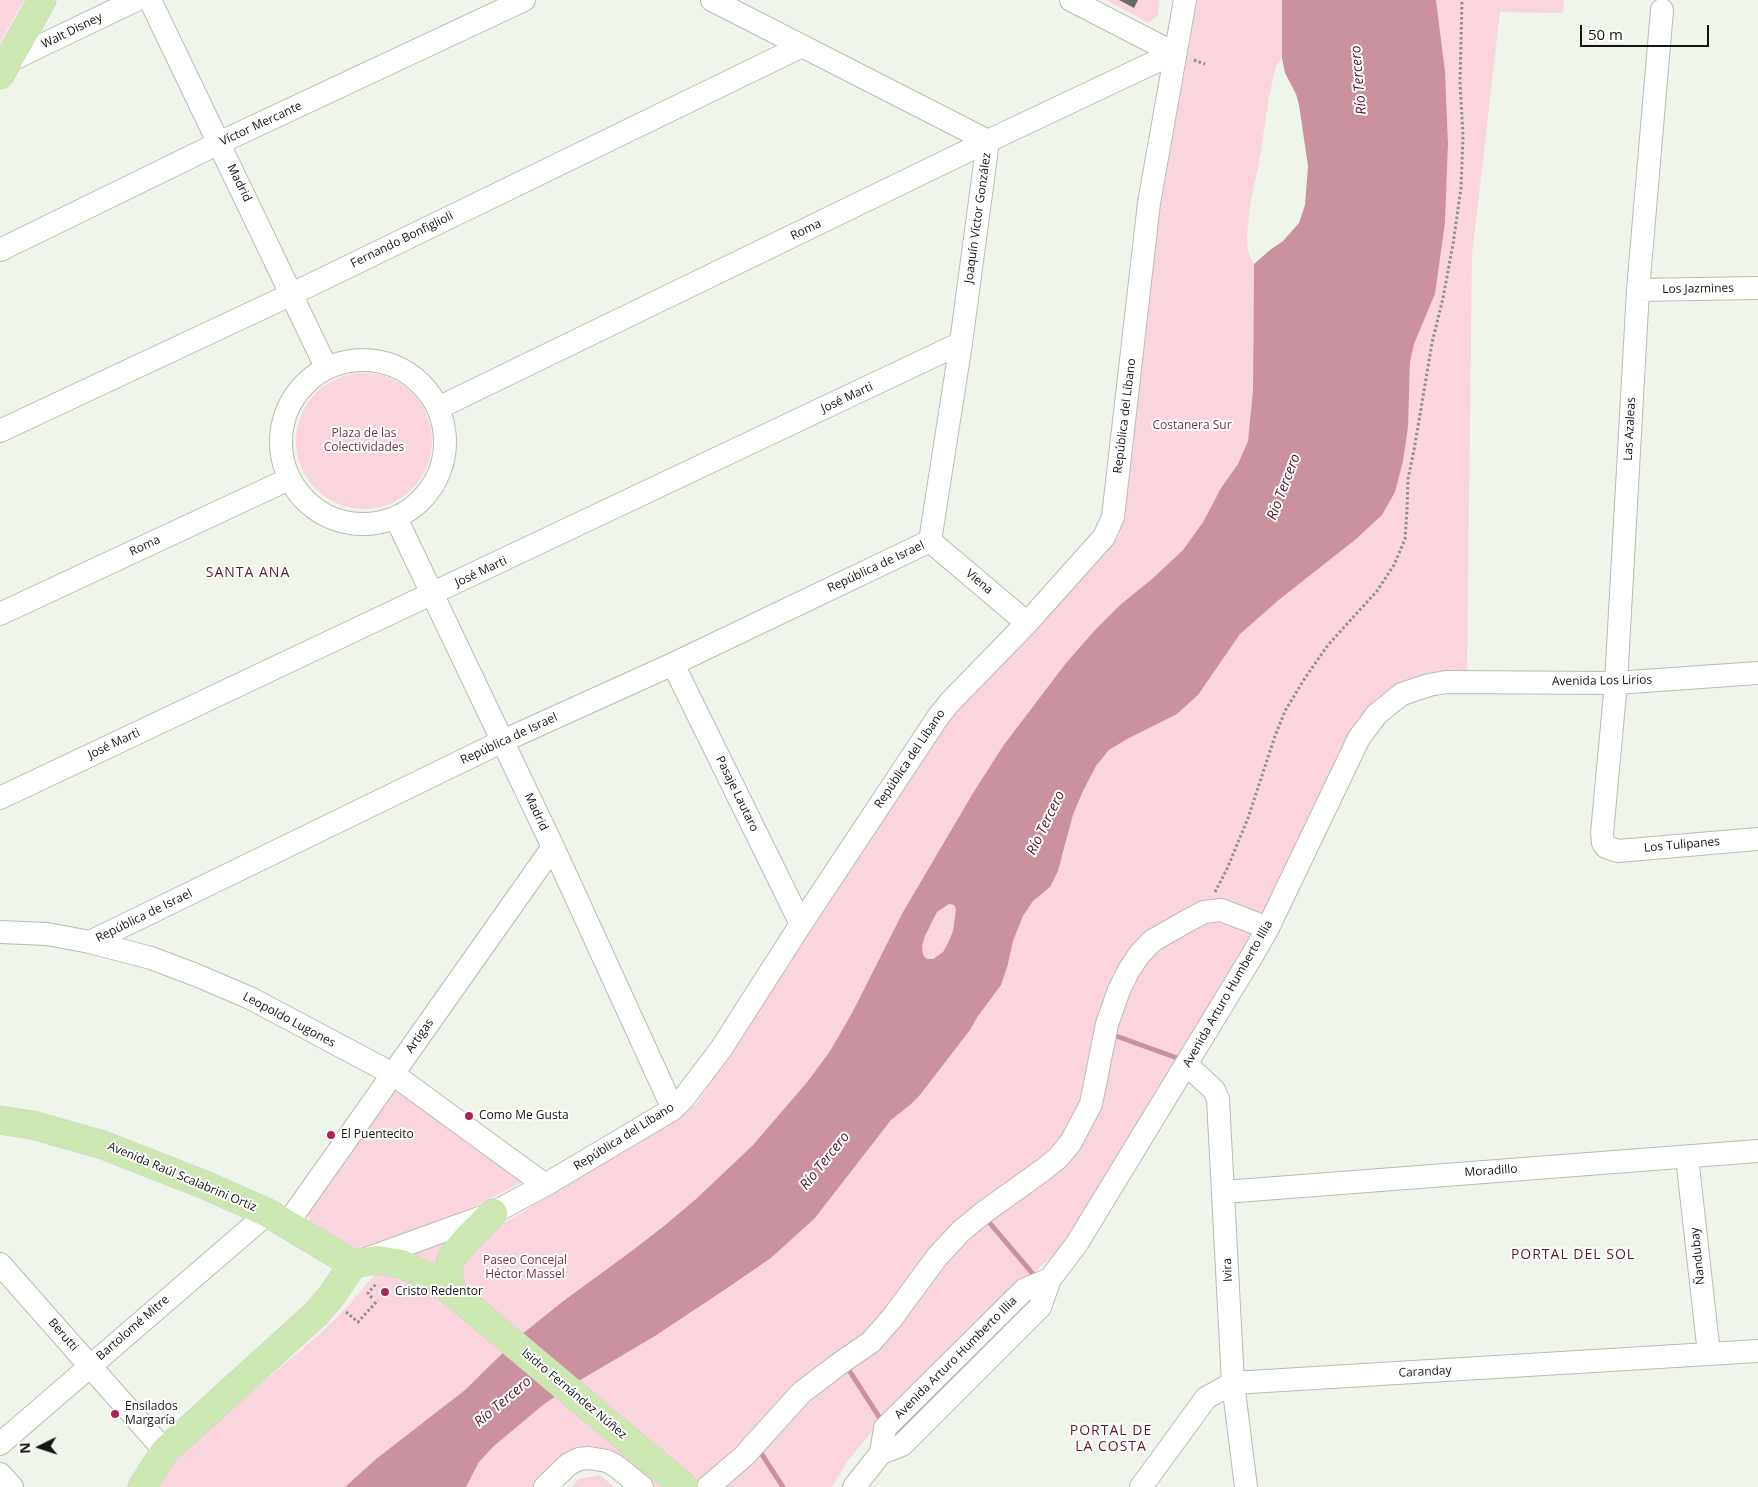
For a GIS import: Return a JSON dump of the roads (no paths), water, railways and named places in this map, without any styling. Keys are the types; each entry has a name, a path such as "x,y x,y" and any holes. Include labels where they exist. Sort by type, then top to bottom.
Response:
{"main road":[{"path":"4,68 42,0"},
{"name":"Avenida Raúl Scalabrini Ortiz","path":"0,1120 32,1125 103,1145 205,1185 277,1219 353,1264"},
{"path":"458,1296 448,1272 451,1258 493,1213"},
{"name":"Isidro Fernández Núñez","path":"353,1264 378,1260 400,1264 419,1271 458,1296 684,1487"},
{"path":"142,1487 165,1451 318,1312 353,1264"}],"street":[{"name":"Walt Disney","path":"4,68 136,0"},
{"name":"Madrid","path":"150,0 326,367"},
{"name":"Víctor Mercante","path":"0,250 219,143 524,0"},
{"name":"Joaquín Víctor González","path":"712,0 988,141 961,343 930,542"},
{"path":"1071,0 1174,53"},
{"name":"República del Líbano","path":"353,1264 493,1213 545,1185 673,1109 694,1087 721,1049 938,716 1027,623 1104,537 1113,518 1148,203 1185,0"},
{"name":"Las Azaleas","path":"1606,847 1602,842 1602,833 1616,683 1638,290 1662,10"},
{"name":"Fernando Bonfiglioli","path":"0,431 292,294 802,46"},
{"name":"Roma","path":"438,408 988,141 1174,53"},
{"name":"Los Jazmines","path":"1638,290 1758,288"},
{"name":"José Marti","path":"0,798 961,343"},
{"path":"367,359 388,362 407,371 423,384 438,408 443,420 446,439 444,459 438,478 427,494 413,508 396,518 379,523 361,525 335,519 312,506 299,494 289,479 282,458 280,436 284,415 294,396 308,380 326,367 346,360 367,359"},
{"name":"Roma","path":"0,614 289,479"},
{"name":"Madrid","path":"396,518 553,847 673,1109"},
{"name":"Viena","path":"930,542 1027,623"},
{"name":"República de Israel","path":"90,942 503,741 673,664 930,542"},
{"name":"Pasaje Lautaro","path":"673,664 801,924"},
{"name":"Avenida Los Lirios","path":"1446,682 1616,683 1758,673"},
{"name":"Avenida Arturo Humberto Illia","path":"854,1487 881,1453 885,1428 1024,1290 1050,1279 1076,1245 1268,928 1367,725 1388,704 1402,694 1422,686 1446,682"},
{"name":"Los Tulipanes","path":"1606,847 1618,851 1758,839"},
{"name":"Artigas","path":"277,1219 393,1074 553,847"},
{"path":"708,1487 744,1456 801,1393 838,1364 871,1342 892,1318 937,1257 961,1231 1058,1158 1082,1124 1091,1104 1107,1024 1116,998 1129,970 1152,941 1204,912 1221,910 1268,928"},
{"name":"Leopoldo Lugones","path":"0,932 47,934 90,942 151,958 250,998 393,1074 545,1185"},
{"name":"Ivira","path":"1186,1065 1214,1090 1218,1099 1233,1383 1246,1487"},
{"name":"Moradillo","path":"1224,1192 1758,1151"},
{"name":"Ñandubay","path":"1687,1157 1709,1354"},
{"name":"Bartolomé Mitre","path":"0,1444 90,1366 277,1219"},
{"name":"Berutti","path":"0,1264 165,1451"},
{"name":"Caranday","path":"1141,1487 1206,1398 1233,1383 1758,1351"},
{"path":"545,1487 569,1464 579,1459 589,1458 598,1458 616,1466 642,1487"},
{"path":"0,1474 12,1487"}],"water":[{"name":"Río Tercero","path":"1282,0 1436,0 1445,71 1448,144 1445,223 1435,294 1414,344 1410,362 1408,427 1403,461 1395,492 1382,515 1355,540 1280,599 1240,634 1198,695 1177,714 1109,750 1096,766 1073,815 1058,871 1050,887 1033,901 1023,916 1013,941 1001,985 970,1030 920,1095 891,1120 815,1218 771,1258 726,1289 655,1336 572,1385 543,1405 494,1446 479,1462 466,1487 345,1487 376,1459 465,1390 521,1335 665,1225 696,1199 753,1145 808,1081 830,1051 852,1013 903,912 1003,746 1066,663 1095,630 1120,605 1183,550 1203,522 1221,488 1238,464 1248,441 1253,390 1254,264 1283,241 1299,223 1305,205 1308,166 1299,105 1296,94 1285,73 1282,58","holes":["949,904 954,905 956,909 953,931 948,943 943,952 933,959 927,959 923,955 922,946 925,936 937,912"]}],"waterway":[{"path":"1116,1036 1180,1059"},
{"path":"988,1221 1033,1274"},
{"path":"847,1367 881,1420"},
{"path":"759,1450 783,1487"}],"place":[{"name":"Como Me Gusta","path":"469,1116"},
{"name":"El Puentecito","path":"331,1135"},
{"name":"Cristo Redentor","path":"385,1292"},
{"name":"Ensilados Margaría","path":"115,1414"}],"district":[{"name":"SANTA ANA","path":"248,573"},
{"name":"PORTAL DEL SOL","path":"1573,1255"},
{"name":"PORTAL DE LA COSTA","path":"1111,1439"}],"park label":[{"name":"Costanera Sur","path":"1192,426"},
{"name":"Plaza de las Colectividades","path":"364,441"},
{"name":"Paseo Concejal Héctor Massel","path":"525,1268"}]}
